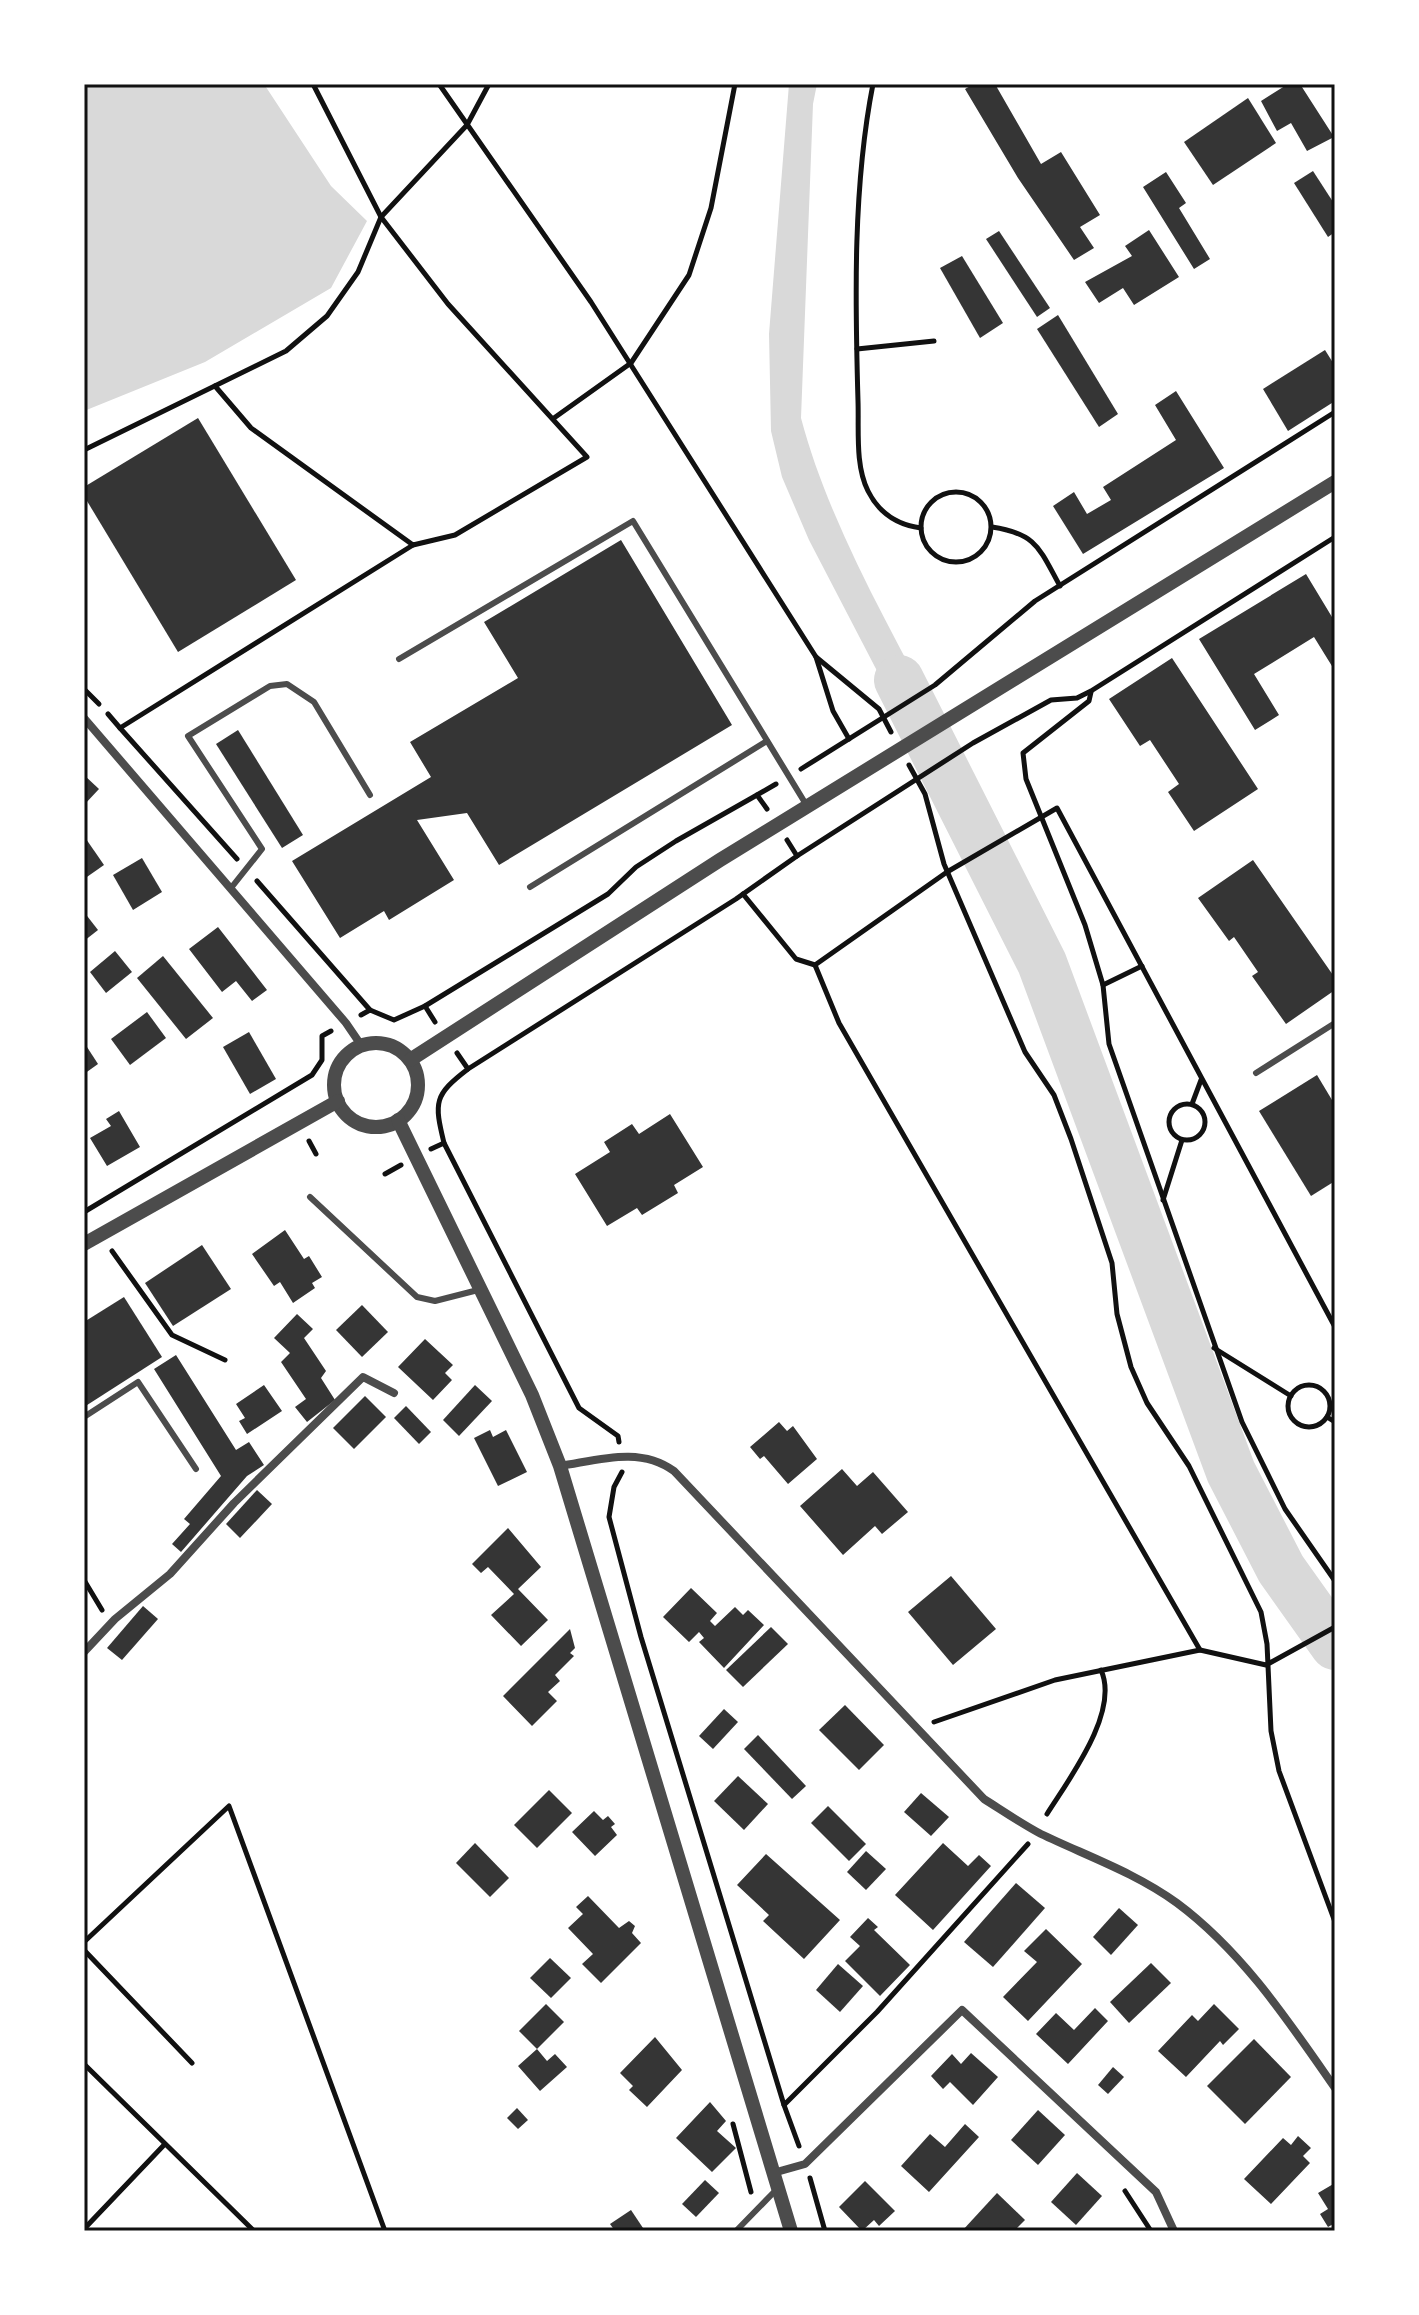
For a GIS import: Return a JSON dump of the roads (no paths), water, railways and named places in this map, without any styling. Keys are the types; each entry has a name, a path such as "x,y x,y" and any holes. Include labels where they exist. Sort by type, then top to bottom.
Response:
{"street":[{"path":"410,1060 807,806 1335,482"},
{"path":"84,718 346,1023 361,1045"},
{"path":"389,1044 410,1060 417,1075 418,1090 414,1104 398,1120 381,1127 367,1126 355,1121 338,1101 335,1075 340,1063 361,1045 389,1044"},
{"path":"84,1244 338,1101"},
{"path":"398,1120 532,1395 560,1466 791,2231"},
{"path":"84,1256 141,1214"},
{"path":"84,1652 115,1619 170,1574 234,1503 363,1377 394,1393"},
{"path":"560,1466 621,1456 655,1459 674,1471 984,1799 1038,1832 1126,1873 1177,1903 1223,1944 1273,2000 1335,2088"},
{"path":"776,2180 805,2164 962,2010 1156,2192 1174,2231"}],"lane":[{"path":"399,659 633,521 807,806"},
{"path":"231,888 262,849 188,736 270,686 287,684 314,702 370,795"},
{"path":"530,887 767,741"},
{"path":"1256,1073 1335,1023"},
{"path":"310,1197 398,1283 417,1297 435,1301 482,1289"},
{"path":"84,1417 138,1382 196,1469"},
{"path":"736,2231 756,2210 776,2180"}],"waterway":[{"path":"899,680 1042,963 1231,1472 1281,1569 1335,1645"}]}
